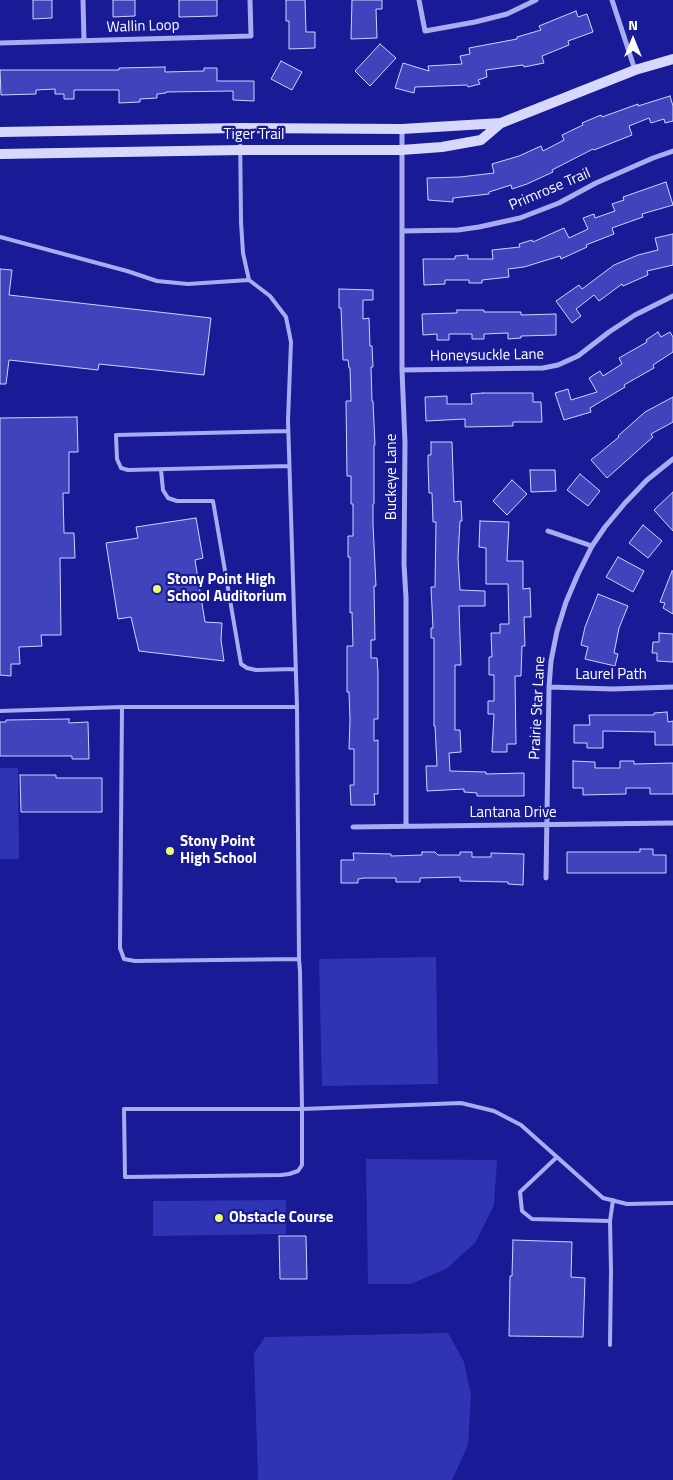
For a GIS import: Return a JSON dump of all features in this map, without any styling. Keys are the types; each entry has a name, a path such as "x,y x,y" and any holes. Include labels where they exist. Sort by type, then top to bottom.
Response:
{"street":[{"path":"83,0 84,41"},
{"name":"Wallin Loop","path":"0,43 250,36 250,0"},
{"path":"419,0 425,31 507,14 536,0"},
{"path":"612,0 634,70"},
{"name":"Tiger Trail","path":"0,154 241,150 401,150 442,146 481,140 501,123 634,70 673,59"},
{"name":"Tiger Trail","path":"0,132 240,128 402,128 501,123"},
{"name":"Buckeye Lane","path":"402,128 406,826"},
{"name":"Primrose Trail","path":"402,231 458,230 500,224 559,203 596,183 673,151"},
{"name":"Honeysuckle Lane","path":"402,370 543,368 558,366 578,356 635,315 673,296"},
{"name":"Prairie Star Lane","path":"546,878 549,687 551,661 564,610 578,574 592,546 605,527 646,480 673,459"},
{"path":"548,530 592,546"},
{"name":"Laurel Path","path":"549,687 613,689 673,687"},
{"name":"Lantana Drive","path":"353,827 673,823"}],"lane":[{"path":"240,128 243,245 249,280"},
{"path":"0,237 127,271 157,281 188,284 249,280 270,296 286,317 291,342 288,431 297,707 298,959 302,1109 302,1165 298,1171 289,1174 125,1177 124,1109 302,1109 461,1103 494,1111 521,1125 603,1198 627,1204 673,1203"},
{"path":"288,431 116,435 117,459 121,468 128,470 290,466"},
{"path":"161,470 163,490 168,498 177,501 213,501 241,664 256,670 296,669"},
{"path":"0,711 122,707 297,707"},
{"path":"122,707 120,948 124,959 135,961 298,959"},
{"path":"557,1157 520,1192 522,1212 532,1219 610,1221"},
{"path":"610,1345 610,1221 613,1200"}],"shaded area":[{"path":"0,768 18,768 19,859 0,859"},
{"path":"436,957 438,1084 322,1086 319,959"},
{"path":"366,1159 497,1160 494,1205 475,1243 446,1269 411,1284 368,1284"},
{"name":"Obstacle Course","path":"286,1200 286,1234 153,1236 153,1201"},
{"path":"448,1333 464,1362 471,1395 468,1445 452,1480 258,1480 254,1353 265,1337"}],"building":[{"path":"33,0 52,0 52,18 33,19"},
{"path":"113,0 135,0 135,16 113,17"},
{"path":"179,0 217,0 217,16 179,17"},
{"path":"286,0 305,0 306,32 315,32 315,48 289,49 289,21 286,21"},
{"path":"352,0 382,0 382,9 376,9 377,38 351,39"},
{"path":"576,11 578,17 587,14 593,32 568,41 569,45 542,56 544,63 524,67 523,65 486,70 487,77 478,80 480,84 468,87 467,85 415,87 414,93 395,88 403,63 429,71 428,66 462,64 460,56 470,54 469,48 517,39 517,37 541,30 539,26"},
{"path":"380,44 396,58 370,86 355,71"},
{"path":"281,61 302,72 292,90 271,79"},
{"path":"165,67 165,72 204,71 204,68 217,68 217,81 254,81 254,101 233,100 233,91 166,92 157,94 157,98 140,99 140,102 119,103 119,90 74,90 74,99 64,99 64,94 55,94 55,89 36,90 36,94 1,95 0,70 119,70 119,68"},
{"path":"670,96 673,106 673,121 665,123 664,119 651,123 649,118 629,126 632,135 593,149 552,170 553,172 527,184 512,189 511,185 489,192 489,194 453,198 453,202 428,200 427,178 494,173 492,164 519,156 541,146 543,151 564,140 562,135 583,125 582,123 601,115 602,117 638,104 638,106"},
{"path":"666,182 673,205 642,214 643,217 612,228 614,234 586,245 587,247 561,259 560,256 524,267 508,269 509,277 482,280 482,283 469,283 469,280 445,280 445,284 424,285 423,259 455,259 455,256 468,255 468,259 493,259 492,250 520,247 519,244 532,240 533,242 564,228 569,238 588,229 583,218 594,214 595,218 615,211 612,204 624,200 623,197"},
{"path":"673,234 673,265 647,271 648,275 623,286 622,284 599,301 594,295 576,309 581,316 572,323 556,301 579,285 582,289 614,265 638,255 658,250 655,238"},
{"path":"0,269 12,270 9,295 211,318 204,375 99,364 98,370 9,360 6,384 0,384"},
{"path":"339,289 373,290 373,300 363,300 363,319 369,318 370,346 372,346 372,401 375,445 373,524 376,586 374,586 375,640 371,640 371,658 377,658 378,672 378,719 374,719 374,741 378,740 378,794 374,794 375,805 351,805 350,785 354,785 354,749 349,749 350,720 349,692 347,692 347,646 353,646 348,536 353,536 353,504 351,504 351,476 347,476 346,401 351,401 350,368 348,360 343,360"},
{"path":"457,310 521,312 521,315 556,314 556,335 521,336 521,338 508,339 508,333 484,334 484,339 472,339 472,334 449,334 449,340 437,340 437,334 423,335 422,314 457,313"},
{"path":"658,332 661,337 670,332 673,337 673,352 653,365 654,368 590,408 591,412 564,420 555,393 568,389 571,400 597,392 589,378 600,371 603,376 622,364 619,358 647,342 646,340"},
{"path":"533,393 533,402 541,402 542,422 513,422 513,426 465,427 465,419 426,421 425,397 447,396 447,404 472,404 471,394"},
{"path":"673,397 673,422 651,434 653,437 607,478 591,460 645,412"},
{"path":"77,417 78,452 69,452 69,493 63,493 64,533 74,533 75,558 60,558 61,635 41,635 42,646 19,647 20,664 11,664 11,676 0,675 0,418"},
{"path":"431,442 452,442 454,502 461,501 462,521 460,521 458,558 460,590 485,591 485,606 459,606 461,665 455,665 455,730 460,730 461,752 449,753 450,771 486,772 486,774 524,773 524,796 477,796 477,793 464,792 464,789 427,791 426,766 437,766 434,726 434,638 431,638 431,628 433,628 431,587 435,587 436,522 433,522 432,493 429,493 428,455 431,455"},
{"path":"530,470 555,470 556,491 531,492"},
{"path":"580,474 600,491 588,506 567,490"},
{"path":"512,480 527,494 507,515 493,501"},
{"path":"673,492 673,531 654,510"},
{"name":"Stony Point High School Auditorium","path":"196,518 203,558 195,560 205,622 222,623 221,640 224,661 139,651 131,617 118,619 106,543 138,538 136,527"},
{"path":"480,521 509,522 507,561 523,561 523,589 530,588 531,617 524,617 525,646 522,646 521,676 515,676 516,744 507,744 507,752 492,752 494,714 488,714 488,701 494,701 494,675 489,675 489,657 492,657 491,633 500,633 500,624 509,624 508,584 486,584 486,548 479,547"},
{"path":"643,525 662,541 648,558 629,543"},
{"path":"618,557 644,571 633,592 606,577"},
{"path":"672,571 673,614 663,608 665,603 660,602"},
{"path":"598,594 628,606 619,628 614,653 618,654 615,666 585,659 588,647 581,645 585,627"},
{"path":"659,633 673,634 673,662 657,661 657,653 652,653 653,642 659,642"},
{"path":"667,712 668,722 673,721 673,745 655,745 655,732 603,731 603,748 587,748 587,743 574,743 574,725 590,725 589,715 654,715 654,713"},
{"path":"69,719 69,723 88,722 89,759 72,759 72,756 0,756 0,722 6,722 6,720"},
{"path":"573,761 595,762 595,768 620,768 620,761 634,761 634,764 673,763 673,794 650,794 650,788 626,788 626,794 583,795 583,788 573,788"},
{"path":"20,775 56,775 56,778 102,778 102,812 21,812"},
{"path":"640,849 653,849 653,855 666,855 666,873 567,873 567,852 640,852"},
{"path":"422,852 435,852 438,855 460,855 460,852 472,852 472,857 491,857 491,853 524,854 523,885 508,884 508,882 460,881 460,877 420,878 420,882 396,882 396,878 364,878 358,879 358,883 341,883 341,860 354,860 353,853 391,854 391,856 422,855"},
{"path":"279,1236 306,1236 307,1279 280,1279"},
{"path":"513,1240 572,1242 571,1277 585,1278 583,1337 509,1336"}],"place":[{"name":"Stony Point High School Auditorium","path":"157,589"},
{"name":"Stony Point High School","path":"170,851"},
{"name":"Obstacle Course","path":"219,1218"}]}
